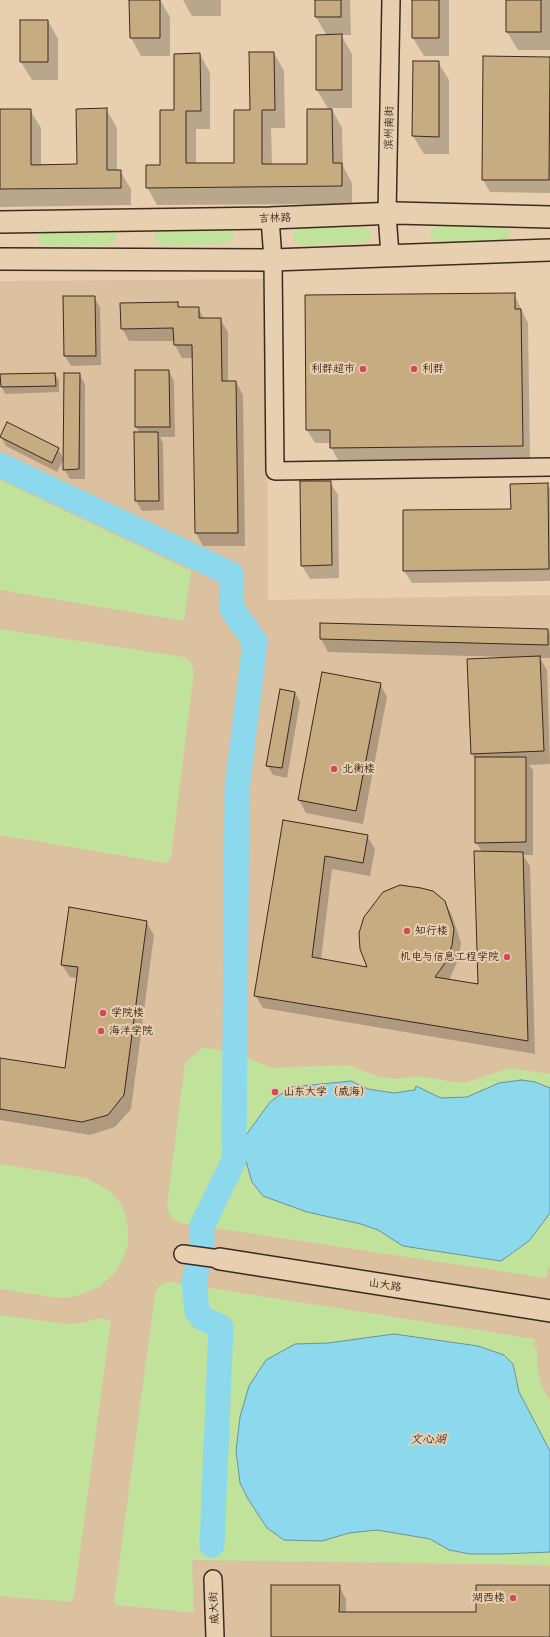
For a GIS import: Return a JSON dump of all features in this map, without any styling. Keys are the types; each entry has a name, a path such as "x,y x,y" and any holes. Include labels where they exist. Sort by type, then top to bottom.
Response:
{"main road":[{"name":"吉林路","path":"0,222 270,218 387,214 550,217"},
{"path":"0,258 273,260 550,250"},
{"name":"山大路","path":"220,1259 550,1311"}],"street":[{"name":"滨州南街","path":"390,255 387,214 391,0"},
{"path":"270,218 273,260 275,471 550,467"},
{"path":"183,1254 220,1259"},
{"name":"威大街","path":"213,1580 215,1637"}],"shaded area":[{"name":"山东大学（威海）","path":"267,279 268,600 550,595 550,1584 476,1585 475,1637 0,1637 0,281"}],"green space":[{"path":"438,226 501,226 509,230 509,236 501,241 440,243 431,239 430,230"},
{"path":"363,227 371,232 371,238 363,243 302,245 293,241 293,232 300,228"},
{"path":"226,228 234,233 234,239 226,244 164,246 155,242 155,233 163,229"},
{"path":"108,229 117,233 116,240 109,245 47,246 38,242 38,234 45,230"},
{"path":"0,480 191,571 184,621 0,590"},
{"path":"0,629 178,656 187,658 192,665 194,672 171,857 166,863 0,835"},
{"path":"203,1047 243,1056 272,1068 348,1065 380,1077 397,1079 416,1076 464,1083 510,1068 550,1074 550,1267 548,1267 547,1278 181,1223 173,1219 167,1206 185,1063"},
{"path":"0,1164 86,1178 110,1191 120,1202 125,1213 128,1229 128,1244 122,1261 113,1275 99,1287 77,1296 63,1298 0,1289"},
{"path":"171,1282 535,1339 534,1347 537,1348 537,1365 541,1384 550,1402 550,1565 192,1560 194,1613 116,1605 114,1602 155,1294 158,1287 163,1283"},
{"path":"0,1315 66,1324 83,1323 97,1318 111,1320 74,1597 71,1602 0,1596"}],"water":[{"path":"521,1080 535,1082 550,1088 550,1213 529,1241 501,1261 403,1246 378,1230 361,1224 307,1212 263,1196 252,1182 243,1151 246,1135 270,1102 291,1087 351,1081 368,1089 394,1093 415,1090 416,1086 441,1098 467,1097 499,1083"},
{"name":"文心湖","path":"394,1334 478,1346 504,1355 513,1364 519,1392 550,1451 550,1552 470,1554 449,1550 430,1539 377,1530 349,1533 322,1541 284,1540 267,1528 248,1499 240,1483 236,1451 240,1417 249,1386 266,1360 295,1344 328,1343"}],"building":[{"path":"129,0 160,0 160,38 130,38"},
{"path":"315,0 341,0 341,17 315,17"},
{"path":"412,0 439,0 439,38 412,38"},
{"path":"506,0 541,0 541,32 506,32"},
{"path":"20,20 48,20 48,62 20,62"},
{"path":"342,34 342,90 316,90 316,35"},
{"path":"249,52 274,52 275,110 262,110 262,164 307,164 307,109 332,109 333,163 342,163 342,186 146,188 146,165 160,165 160,110 174,110 174,54 200,53 201,111 186,111 186,163 234,163 234,110 250,110"},
{"path":"483,56 550,57 549,180 482,180"},
{"path":"413,61 439,61 439,137 412,136"},
{"path":"107,108 107,170 121,170 121,188 0,189 0,109 31,109 31,165 77,164 76,109"},
{"name":"利群","path":"515,293 515,309 521,309 523,446 330,448 330,430 306,430 305,295"},
{"path":"63,296 95,296 96,356 64,356"},
{"path":"178,302 178,307 199,307 199,318 221,318 222,381 236,381 238,533 195,533 192,345 174,345 173,328 121,329 120,303"},
{"path":"135,370 169,370 170,427 135,427"},
{"path":"55,373 56,386 1,387 0,374"},
{"path":"64,373 80,373 79,469 63,470"},
{"path":"7,422 59,448 52,463 0,437"},
{"path":"134,432 158,432 159,501 135,501"},
{"path":"300,481 331,481 332,565 301,566"},
{"path":"548,483 549,569 403,571 403,510 511,509 510,484"},
{"path":"320,623 548,629 548,645 320,639"},
{"path":"540,656 544,751 471,754 467,659"},
{"name":"北衡楼","path":"322,672 381,683 356,811 298,800"},
{"path":"280,689 295,692 282,768 266,766"},
{"path":"475,757 526,757 526,842 475,843"},
{"name":"知行楼","path":"283,820 368,835 363,863 325,856 312,957 367,967 360,949 359,933 364,917 383,892 400,885 421,888 433,891 445,901 454,929 452,945 445,963 435,977 478,984 474,851 523,852 528,1041 254,996"},
{"name":"学院楼","path":"69,907 147,921 124,1095 108,1115 82,1122 0,1109 0,1058 65,1068 78,967 61,965"},
{"name":"湖西楼","path":"271,1585 340,1585 339,1612 476,1612 476,1585 550,1585 550,1637 271,1637"}],"waterway":[{"path":"0,465 231,574 232,609 255,642 237,789 234,1160 202,1226 202,1242 194,1282 197,1311 202,1318 221,1327 212,1545"}],"place":[{"name":"利群超市","path":"363,369"},
{"name":"利群","path":"414,369"},
{"name":"北衡楼","path":"334,769"},
{"name":"知行楼","path":"407,931"},
{"name":"机电与信息工程学院","path":"507,957"},
{"name":"学院楼","path":"103,1013"},
{"name":"海洋学院","path":"101,1031"},
{"name":"山东大学（威海）","path":"275,1092"},
{"name":"湖西楼","path":"513,1598"}]}
